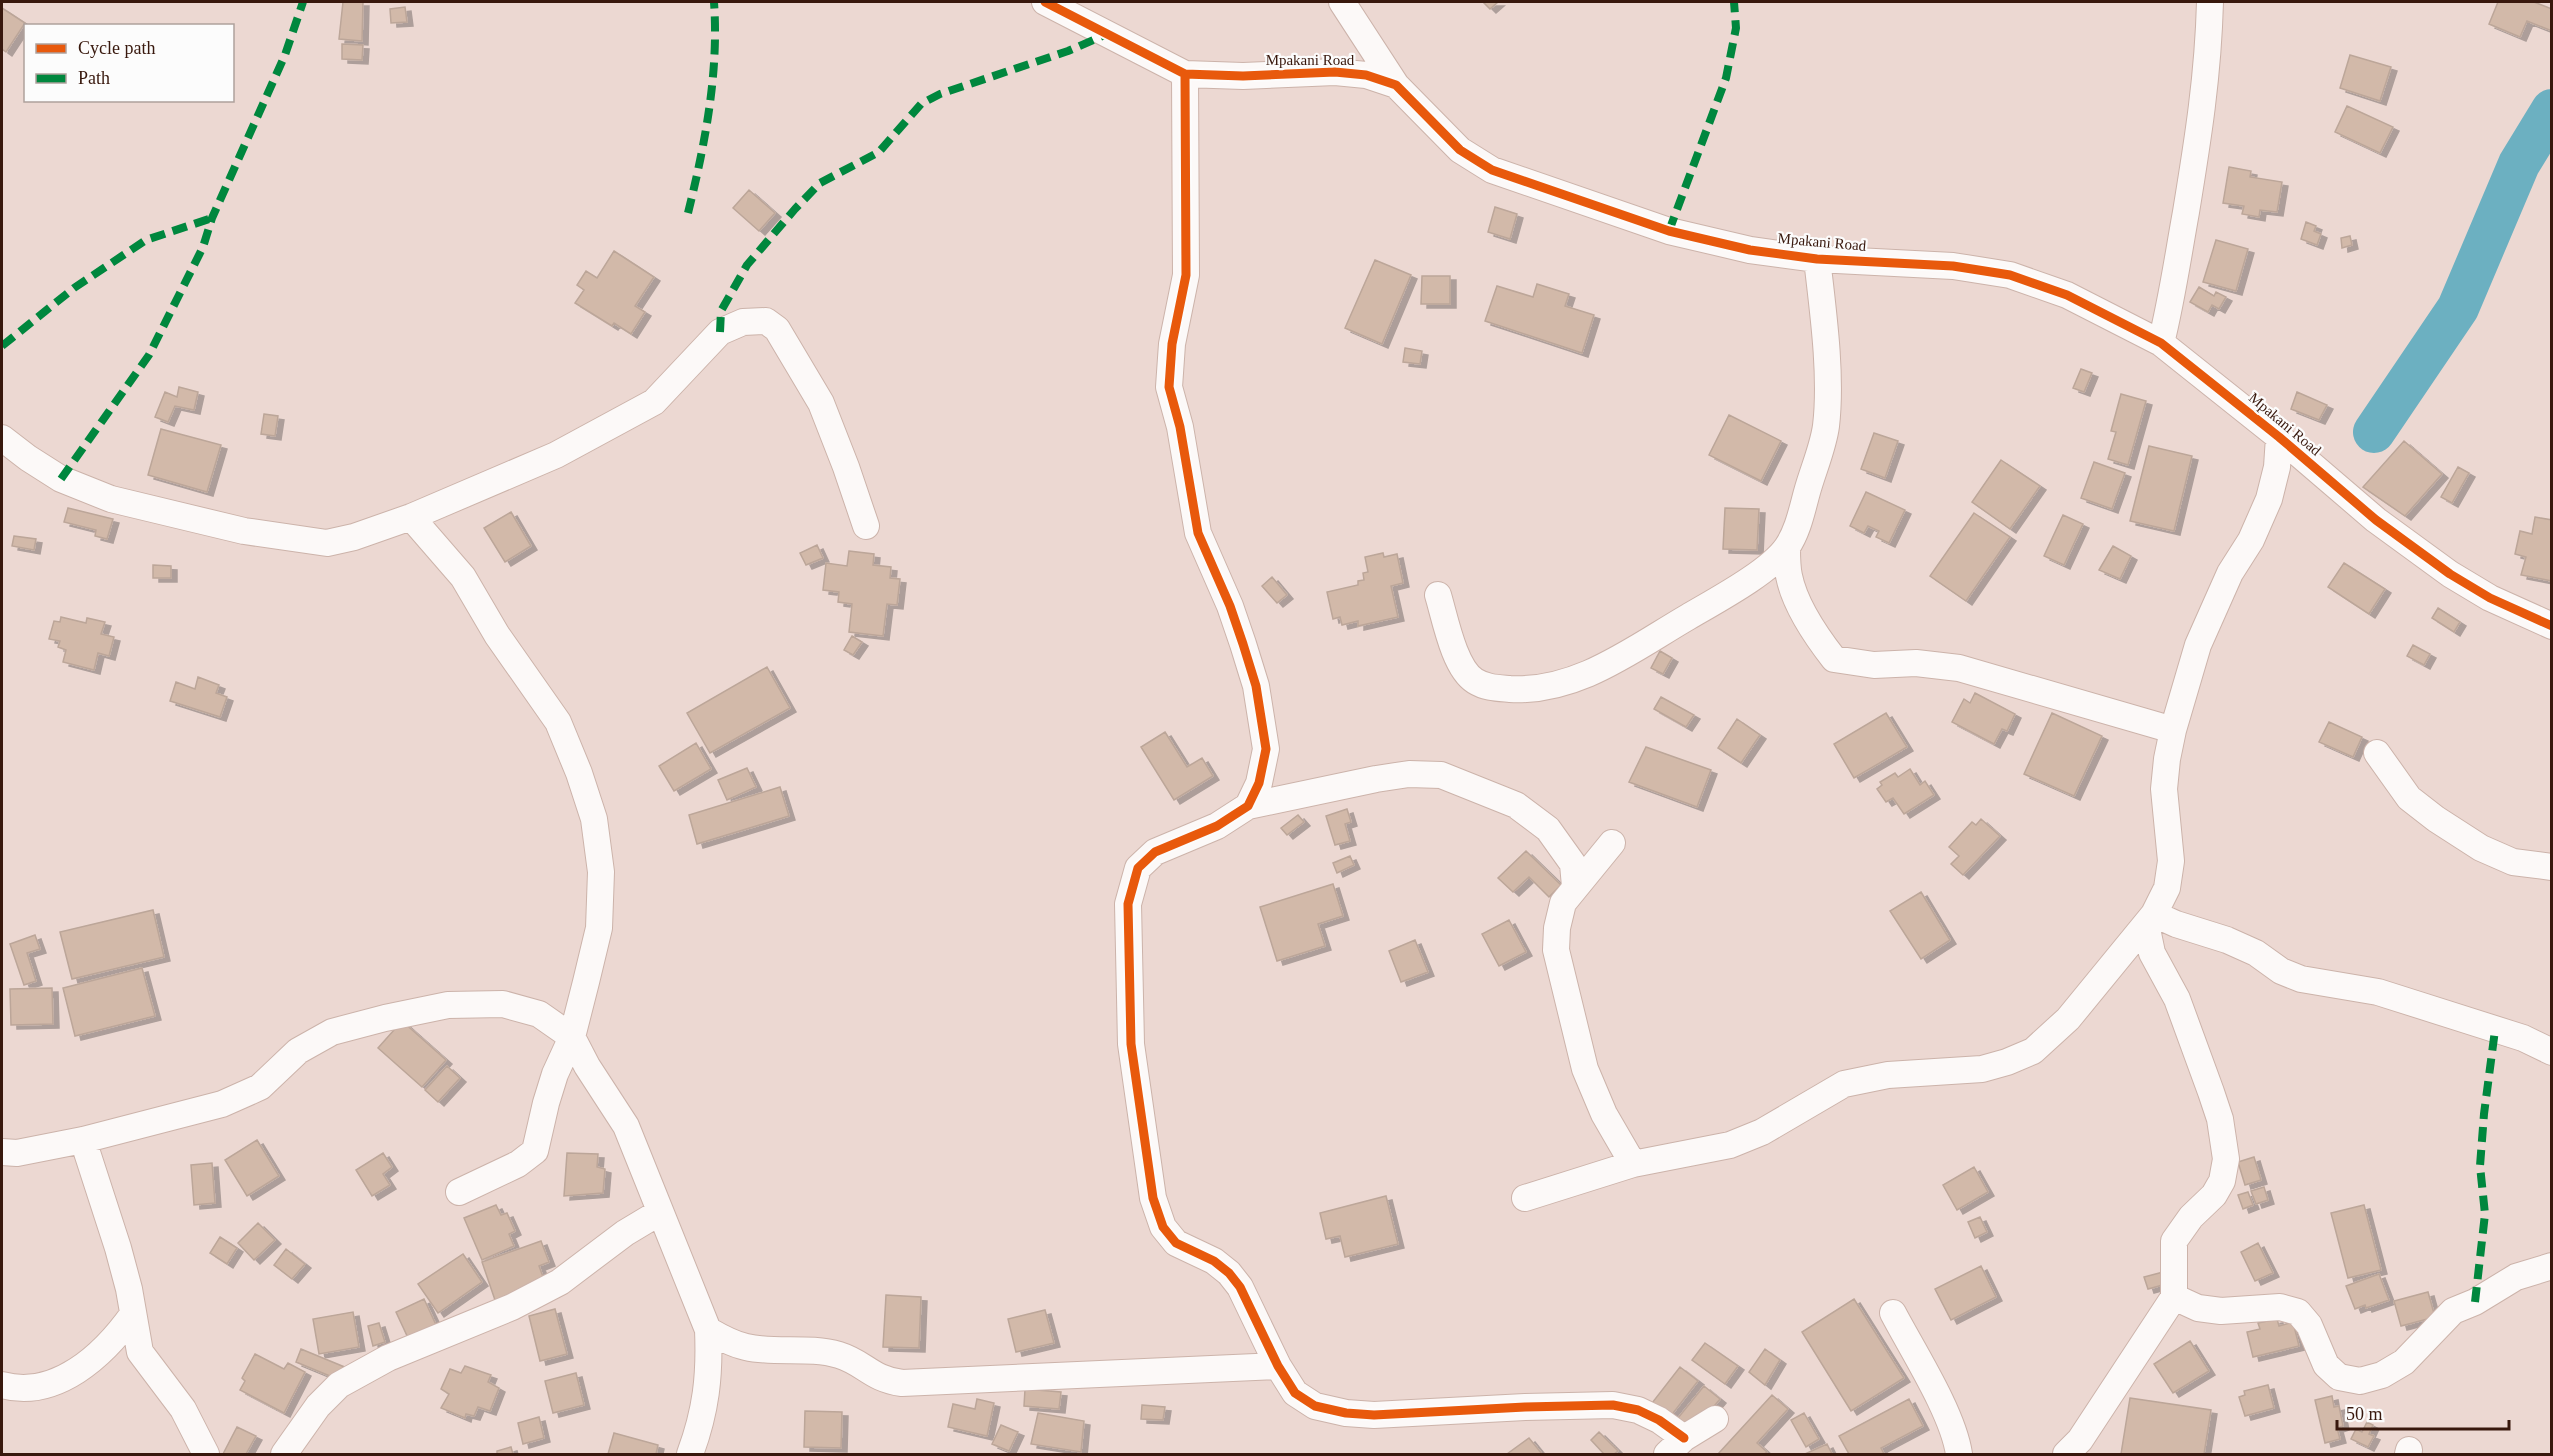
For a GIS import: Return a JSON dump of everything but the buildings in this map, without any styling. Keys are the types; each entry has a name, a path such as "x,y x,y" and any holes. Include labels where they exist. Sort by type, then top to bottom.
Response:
{"street":[{"name":"Mpakani Road","path":"1045,2 1185,74 1243,76 1335,72 1366,75 1396,85 1460,150 1492,170 1670,231 1749,250 1817,259 1953,266 2010,275 2067,295 2161,343 2279,436 2376,520 2416,550 2490,598 2552,626"},
{"path":"1342,2 1396,85"},
{"path":"2161,343 2171,302 2200,129 2206,79 2210,2"},
{"path":"1185,74 1186,275 1172,344 1169,387 1180,427 1198,533 1230,606 1256,686 1266,750 1259,783 1248,806"},
{"path":"1438,595 1460,664 1474,680 1492,688 1528,690 1563,683 1625,656 1748,580 1787,548 1801,516 1826,428 1824,330 1817,259"},
{"path":"2,438 61,479 111,499 244,531 327,543 354,537 411,517 556,455 654,402 720,332 743,321 766,321 777,329 822,403 866,526"},
{"path":"1525,1198 1633,1164 1730,1145 1762,1132 1844,1084 1888,1075 1982,1069 2007,1062 2032,1051 2068,1019 2150,919 2167,888 2171,861 2164,789 2173,730 2198,645 2230,573 2251,540 2269,499 2277,467 2279,436"},
{"path":"411,517 463,577 498,635 558,722 579,773 594,819 601,872 598,928 572,1037 546,1102 535,1151 518,1164 459,1192"},
{"path":"1787,548 1789,577 1801,608 1820,641 1834,659 1874,665 1917,663 1959,668 2173,730"},
{"path":"2377,753 2409,798 2436,819 2481,848 2513,862 2552,867"},
{"path":"1575,886 1573,864 1548,829 1516,805 1441,775 1409,774 1376,779 1248,806 1217,826 1155,852 1138,868 1128,904 1131,1044 1153,1198 1163,1227 1176,1243 1214,1261 1229,1273 1240,1287 1278,1366 1295,1393 1315,1406 1346,1413 1374,1415 1613,1405 1638,1410 1659,1420 1675,1446 1715,1419"},
{"path":"1612,843 1563,903 1557,928 1556,950 1585,1069 1604,1114 1633,1164"},
{"path":"2150,919 2176,924 2227,940 2256,953 2281,971 2301,979 2378,992 2523,1038 2552,1052"},
{"path":"2066,1455 2080,1440 2174,1297 2174,1241 2191,1217 2214,1195 2222,1181 2226,1159 2220,1119 2211,1092 2177,999 2152,953 2150,919"},
{"path":"2,1152 17,1153 83,1140 222,1104 260,1087 298,1051 332,1032 385,1017 448,1005 503,1004 539,1014 572,1037 587,1066 626,1126 708,1330 710,1364 706,1406 690,1455"},
{"path":"83,1140 118,1248 129,1289 140,1352 183,1409 206,1455"},
{"path":"284,1455 318,1406 339,1385 388,1358 512,1306 560,1282 625,1233 660,1212"},
{"path":"2174,1297 2198,1308 2249,1311 2280,1307 2298,1311 2309,1325 2326,1365 2339,1377 2361,1381 2382,1375 2404,1362 2453,1311 2475,1302 2516,1277 2552,1266"},
{"path":"1893,1313 1948,1421 1959,1455"},
{"path":"2,1385 28,1389 52,1383 70,1374 93,1360 116,1338 133,1314"},
{"path":"708,1330 726,1341 747,1348 812,1349 840,1355 877,1377 902,1383 1278,1366"}],"waterway":[{"path":"2374,432 2458,308 2519,164 2552,110"}],"marked path":[{"path":"61,479 149,355 203,247 212,218 285,55 303,2"},
{"path":"688,213 709,108 714,55 714,2"},
{"path":"1669,231 1726,78 1736,28 1734,2"},
{"path":"720,332 721,311 747,265 795,209 820,183 879,152 921,104 940,94 1068,51 1107,34"},
{"path":"2,346 74,288 146,240 212,218"},
{"path":"2475,1302 2485,1214 2480,1166 2495,1030"}],"cycle path":[{"path":"1045,2 1185,74 1243,76 1335,72 1366,75 1396,85 1460,150 1492,170 1669,231 1750,250 1817,259 1953,266 2010,275 2067,295 2161,343 2279,437 2376,520 2450,574 2490,598 2552,626"},
{"path":"1185,74 1186,275 1172,344 1169,387 1180,427 1198,533 1230,606 1243,644 1256,686 1266,749 1259,783 1248,806 1217,826 1155,852 1138,868 1128,904 1131,1044 1153,1198 1163,1227 1176,1243 1214,1261 1229,1273 1240,1287 1278,1366 1295,1393 1315,1406 1346,1413 1374,1415 1613,1405 1638,1410 1659,1420 1684,1438"}]}
